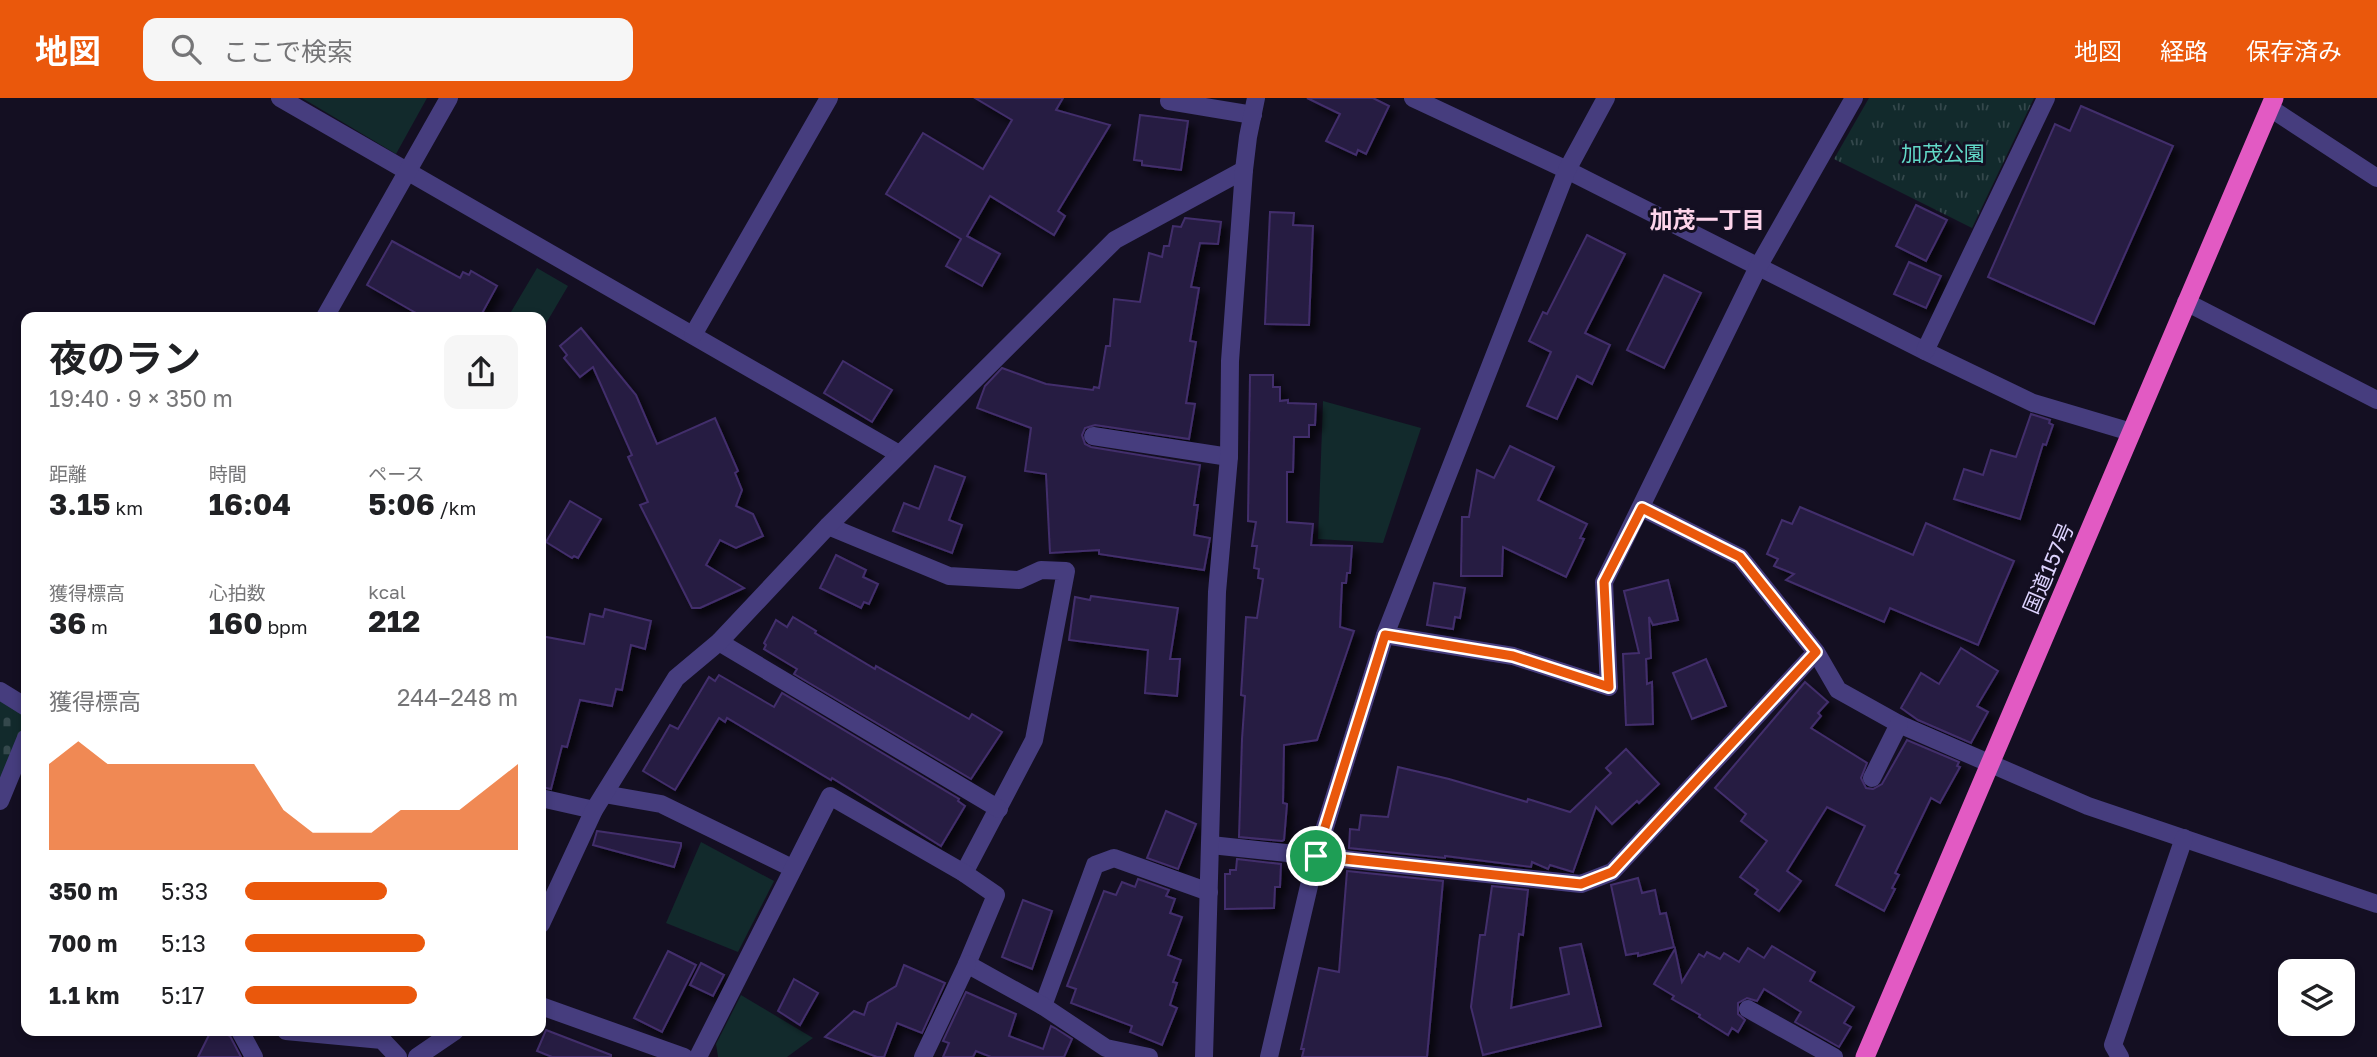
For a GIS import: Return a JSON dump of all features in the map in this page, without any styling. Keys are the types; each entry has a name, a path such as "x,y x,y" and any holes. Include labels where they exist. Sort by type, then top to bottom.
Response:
{"highway":[{"name":"国道157号","path":"1865,1057 2272,103"}],"street":[{"path":"280,98 899,454"},
{"path":"328,312 449,98"},
{"path":"693,335 829,98"},
{"path":"1413,98 1567,170 1925,351 2034,403 2131,432"},
{"path":"1269,1057 1316,856 1385,635 1567,170 1606,98"},
{"path":"1385,635 1513,656 1609,687 1604,582 1758,267 1854,98"},
{"path":"1925,351 2046,98"},
{"path":"1169,101 1255,107 1244,170 1230,361 1229,457 1217,592 1204,1057"},
{"path":"2272,103 2377,178"},
{"path":"546,913 599,802 676,678 719,642 828,526 1115,240 1244,170"},
{"path":"2186,302 2377,400"},
{"path":"1093,436 1229,457"},
{"path":"1642,508 1740,557 1816,652 1838,690 1899,724 2088,806 2377,904"},
{"path":"828,526 949,576 1019,580 1041,570 1066,571 1034,740 964,873"},
{"path":"719,642 999,809"},
{"path":"1211,845 1581,884 1612,872 1816,652"},
{"path":"0,691 21,704"},
{"path":"1872,778 1899,724"},
{"path":"0,801 21,750"},
{"path":"698,1057 830,796 964,873 996,895 923,1057"},
{"path":"546,798 661,804 792,868"},
{"path":"2120,1057 2113,1045 2184,838"},
{"path":"1043,1006 1095,865 1114,858 1209,892"},
{"path":"967,964 1043,1006 1106,1048 1149,1057"},
{"path":"546,1008 684,1057"},
{"path":"1748,1009 1834,1057"},
{"path":"243,1036 254,1057"},
{"path":"334,1036 382,1041 398,1057"},
{"path":"417,1057 448,1036"}],"green space":[{"path":"302,98 427,98 396,154"},
{"name":"加茂公園","path":"1869,98 2034,98 1972,228 1834,159"},
{"path":"537,268 568,286 546,323 546,312 511,312"},
{"path":"1323,401 1421,428 1383,543 1318,539"},
{"path":"0,701 21,712 21,738 0,795"},
{"path":"701,842 774,881 738,952 666,923"},
{"path":"741,995 813,1038 787,1057 718,1057 716,1044"}],"building":[{"path":"975,98 1063,98 1056,110 1110,125 1058,211 1065,216 1054,235 990,196 967,236 1000,254 982,286 946,266 961,239 886,194 923,133 983,169 1012,120"},
{"path":"1307,98 1373,98 1389,106 1366,154 1358,150 1356,155 1326,141 1340,114"},
{"path":"2081,106 2173,146 2094,324 1988,277 2055,124 2070,131"},
{"path":"1140,115 1188,121 1181,170 1142,165 1142,161 1134,160"},
{"path":"1916,205 1947,220 1926,261 1896,246"},
{"path":"1270,212 1294,213 1293,225 1313,226 1309,325 1265,324"},
{"path":"1185,218 1221,222 1218,244 1200,243 1191,287 1199,288 1190,341 1196,342 1186,403 1195,404 1189,439 1095,425 1085,428 1082,435 1085,444 1091,447 1200,465 1194,505 1198,505 1194,535 1210,538 1204,570 1099,554 1099,550 1050,553 1046,474 1025,471 1031,428 977,408 985,386 1002,368 1046,384 1093,390 1094,387 1099,388 1106,346 1110,346 1114,299 1140,302 1149,253 1162,257 1164,246 1169,246 1173,226 1181,227"},
{"path":"1587,235 1625,254 1585,333 1610,345 1592,384 1577,376 1557,419 1527,406 1551,352 1529,341 1543,312 1547,314"},
{"path":"392,241 460,278 463,272 469,275 471,271 497,286 483,312 414,312 367,285"},
{"path":"1909,262 1941,276 1926,308 1894,294"},
{"path":"1664,275 1701,293 1664,368 1627,350"},
{"path":"581,328 636,395 657,444 715,418 738,471 735,473 742,490 736,506 753,514 763,536 736,548 720,540 706,565 744,588 700,608 692,608 640,505 648,502 628,457 632,455 593,367 580,377 564,358 567,355 560,346"},
{"path":"843,361 892,390 872,422 824,393"},
{"path":"1250,375 1273,375 1273,387 1280,387 1280,401 1316,404 1315,425 1309,425 1309,437 1294,437 1293,472 1287,472 1287,522 1313,524 1311,545 1352,546 1350,573 1347,573 1346,583 1342,583 1340,627 1354,631 1317,740 1284,745 1283,803 1287,804 1282,841 1239,837 1245,696 1241,695 1246,617 1257,618 1263,579 1258,578 1259,569 1254,568 1257,546 1252,546 1256,522 1248,521"},
{"path":"2031,414 2050,420 2049,423 2053,425 2046,445 2043,444 2020,519 1954,499 1964,469 1983,475 1991,450 2016,457"},
{"path":"1510,446 1554,467 1538,500 1587,524 1580,538 1584,539 1566,577 1503,547 1502,576 1461,576 1462,517 1469,517 1477,470 1494,478"},
{"path":"935,466 965,477 949,520 962,525 952,553 893,531 904,503 919,509"},
{"path":"570,501 601,519 578,558 572,558 546,542"},
{"path":"1800,507 1913,555 1926,523 2014,561 1978,645 1890,608 1884,622 1786,580 1794,574 1774,566 1778,559 1767,554 1782,520 1792,524"},
{"path":"836,555 866,570 863,577 878,584 869,604 864,602 861,608 820,588"},
{"path":"1668,580 1678,620 1653,625 1649,617 1651,658 1646,659 1647,684 1652,682 1653,724 1626,725 1623,654 1639,653 1624,591"},
{"path":"1434,583 1465,588 1460,618 1455,617 1453,629 1427,625"},
{"path":"1091,596 1178,608 1170,659 1180,659 1177,696 1145,693 1148,650 1069,640 1075,597 1090,600"},
{"path":"605,609 651,621 645,649 631,645 622,690 616,689 612,706 580,700 567,747 562,746 551,789 546,788 546,637 584,644 590,614 603,617"},
{"path":"793,617 875,669 876,666 969,719 972,714 1002,732 971,779 794,674 797,669 764,649 764,643 776,620 787,627"},
{"path":"1961,648 1998,671 1977,706 1988,712 1971,743 1918,720 1901,708 1921,673 1939,684"},
{"path":"1706,659 1726,706 1692,719 1673,673"},
{"path":"719,675 774,707 782,693 959,799 965,806 941,846 832,778 831,780 727,718 725,722 719,718 675,790 643,771 670,725 678,729 709,677 715,681"},
{"path":"1805,682 1828,702 1818,713 1821,716 1811,728 1867,763 1861,778 1866,788 1873,789 1882,784 1907,740 1959,762 1957,766 1960,767 1940,803 1931,798 1895,873 1899,875 1892,888 1895,889 1884,911 1836,885 1865,826 1827,807 1787,871 1801,881 1779,911 1755,894 1758,890 1740,877 1767,841 1741,821 1746,814 1715,788"},
{"path":"1626,749 1659,784 1612,824 1596,807 1573,872 1550,865 1548,869 1532,862 1531,867 1349,848 1350,829 1359,830 1361,815 1388,817 1398,767 1570,812 1611,773 1606,768"},
{"path":"1166,811 1196,824 1178,869 1147,858"},
{"path":"597,831 681,843 681,846 674,867 593,845"},
{"path":"1237,859 1281,864 1280,887 1275,887 1274,908 1225,909 1225,874 1236,870"},
{"path":"1347,871 1443,881 1427,1057 1302,1057 1304,1049 1301,1049 1319,968 1339,972"},
{"path":"1638,878 1642,893 1655,890 1660,914 1666,913 1674,947 1638,956 1638,953 1626,955 1611,885"},
{"path":"1138,879 1169,890 1166,896 1175,899 1170,913 1182,917 1168,955 1181,960 1173,982 1177,983 1170,1005 1177,1008 1162,1045 1130,1032 1132,1026 1071,1003 1076,989 1067,986 1104,891 1116,895 1122,882 1135,887"},
{"path":"1492,886 1528,890 1523,935 1519,934 1511,1008 1569,994 1560,948 1581,944 1601,1026 1483,1055 1471,1007 1480,935 1485,935"},
{"path":"1023,900 1052,911 1032,969 1002,957"},
{"path":"1772,946 1815,972 1810,981 1854,1007 1844,1023 1851,1027 1839,1047 1795,1022 1801,1012 1764,989 1757,1001 1747,998 1738,1003 1738,1014 1745,1020 1738,1032 1732,1028 1728,1035 1672,999 1674,996 1654,984 1675,949 1682,982 1699,954 1704,957 1707,952 1720,959 1724,953 1739,962 1748,948 1764,958"},
{"path":"668,951 696,965 662,1032 634,1018"},
{"path":"701,963 724,975 713,996 690,985"},
{"path":"904,965 945,983 922,1033 897,1023 884,1057 877,1057 825,1037 854,1011 864,1015 868,1003 896,986"},
{"path":"794,979 818,993 800,1025 778,1011"},
{"path":"966,992 1016,1014 1009,1036 1043,1049 1051,1026 1072,1039 1064,1057 991,1057 976,1051 973,1057 943,1057 949,1043 943,1041"},
{"path":"546,1030 611,1057 552,1057 537,1051 543,1036 546,1036"},
{"path":"208,1036 230,1036 241,1057 198,1057"}],"district":[{"name":"加茂一丁目","path":"1707,219"}],"route":[{"path":"1642,508 1740,557 1816,652 1612,872 1581,884 1316,856 1385,635 1513,656 1609,687 1604,582 1642,508"}]}
